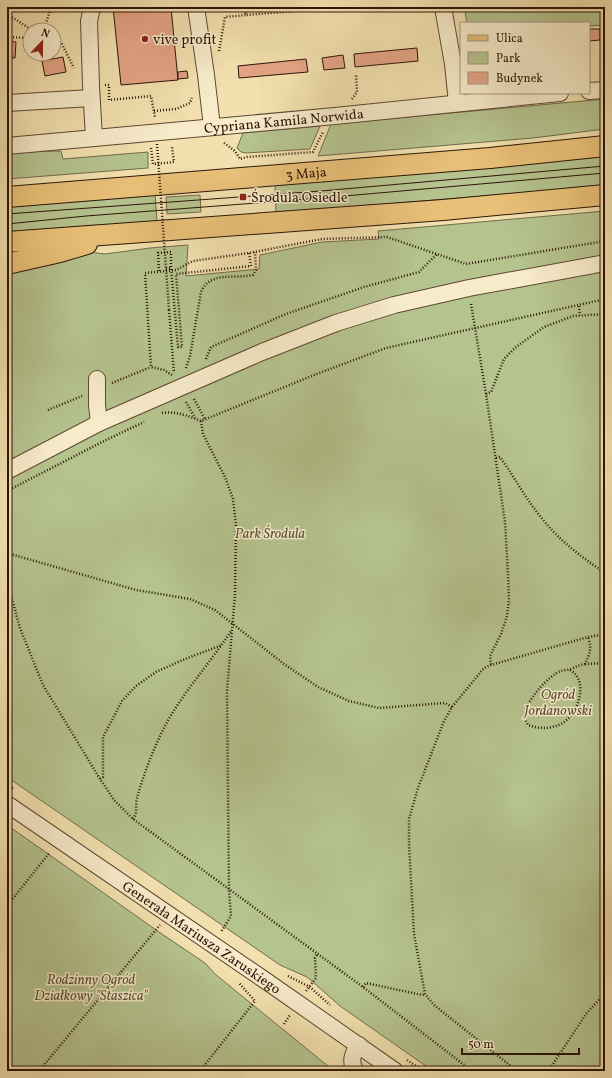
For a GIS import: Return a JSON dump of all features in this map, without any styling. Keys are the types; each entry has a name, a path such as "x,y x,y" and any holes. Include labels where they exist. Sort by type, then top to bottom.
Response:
{"main road":[{"name":"3 Maja","path":"7,197 490,158 605,146"},
{"path":"7,242 443,210 605,195"},
{"path":"7,264 60,252 120,233"}],"street":[{"path":"92,7 89,21 91,98 94,138"},
{"path":"196,7 212,127"},
{"path":"443,7 453,64 457,103"},
{"path":"590,91 605,90"},
{"name":"Cypriana Kamila Norwida","path":"7,146 550,94"},
{"path":"7,104 91,98"},
{"path":"7,471 99,423 262,352 336,323 394,305 469,288 605,263"},
{"path":"97,379 97,406 99,423"},
{"name":"Generała Mariusza Zaruskiego","path":"7,804 396,1071"},
{"path":"355,1071 352,1064 352,1058 358,1045"}],"path":[{"path":"46,22 51,7"},
{"path":"244,7 246,15"},
{"path":"225,17 341,7"},
{"path":"7,14 22,24"},
{"path":"7,38 22,38"},
{"path":"152,102 154,111 176,109 190,103 194,92"},
{"path":"218,144 225,143 236,151 240,159"},
{"path":"157,144 166,268 169,310 175,378 164,370 151,367 145,273 159,272 176,270 193,261 255,252 322,239 386,237 466,264 605,241"},
{"path":"151,145 153,164 165,163"},
{"path":"166,148 173,147"},
{"path":"146,150 159,149"},
{"path":"159,272 158,254 171,252 178,347 182,347 176,274 251,266 249,253"},
{"path":"195,418 183,387 202,290 213,278 250,276 254,274 256,268 255,252"},
{"path":"205,361 211,347 286,314 364,287 419,272 437,254"},
{"path":"166,268 171,268"},
{"path":"469,288 505,522 509,600 507,616 501,634 490,656 491,665"},
{"path":"201,421 314,375 386,348 605,299"},
{"path":"579,306 580,315"},
{"path":"486,394 491,392 504,360 516,347 544,327 563,319 580,315 605,314"},
{"path":"183,387 205,419"},
{"path":"155,414 168,413 189,416 201,421"},
{"path":"7,491 106,440 143,423 146,420"},
{"path":"201,421 203,434 226,477 233,499 236,525 235,594 227,691 229,890 231,916 221,932"},
{"path":"496,458 500,457 528,500 545,522 576,552 605,573"},
{"path":"7,553 136,590 190,599 215,610 284,664 318,687 349,701 378,708 446,703 452,707"},
{"path":"7,582 20,628 43,685 114,800 133,819 318,953 472,1071"},
{"path":"133,819 135,816 136,800 166,724 232,630"},
{"path":"517,1071 434,1005 424,994 414,934 409,844 410,819 418,788 444,721 452,707 484,668 588,637 605,634"},
{"path":"585,664 590,653 588,637"},
{"path":"100,779 103,777 104,737 122,701 136,686 156,672 222,645"},
{"path":"570,670 575,673 581,691 578,702 570,716 562,724 550,728 536,728 528,725 525,719 525,711 546,681 561,671 570,670 577,665 605,662"},
{"path":"7,906 49,854"},
{"path":"39,1071 156,930"},
{"path":"310,987 316,978 315,958 318,953"},
{"path":"363,987 366,983 422,995 424,994"},
{"path":"544,1071 551,1067 586,1014 605,993"},
{"path":"200,1071 255,1001"}],"green space":[{"path":"464,7 605,7 605,25 590,26 590,22 467,22"},
{"path":"605,99 605,129 533,138 318,156 331,124"},
{"path":"320,126 310,149 246,153 241,152 237,148 243,133"},
{"path":"61,151 63,159 148,152 148,168 7,179 7,152"},
{"path":"605,155 605,186 276,213 275,185"},
{"path":"155,192 157,222 7,234 7,206"},
{"path":"200,195 201,212 167,214 166,197"},
{"name":"Park Środula","path":"605,211 605,1071 433,1071 340,1006 307,977 280,965 7,777 7,251 48,247 105,254 188,245 186,276 259,269 260,255 322,242 379,239 378,231"},
{"name":"Rodzinny Ogród Działkowy \"Staszica\"","path":"7,825 205,963 215,974 334,1071 7,1071"}],"building":[{"name":"vive profit","path":"113,7 171,7 178,80 121,85"},
{"path":"590,29 600,29 600,40 590,41"},
{"path":"7,41 16,42 15,58 7,57"},
{"path":"417,48 418,61 355,67 354,54"},
{"path":"343,55 345,68 324,70 322,58"},
{"path":"62,57 66,72 45,76 42,62 62,62"},
{"path":"306,59 308,72 239,78 238,66"},
{"path":"187,71 188,78 178,79 178,72"}],"tram line":[{"path":"7,214 321,191 605,166"},
{"path":"7,224 86,216 322,198 605,173"}],"place":[{"name":"vive profit","path":"145,39"},
{"name":"Środula Osiedle","path":"243,197"}],"park label":[{"name":"Ogród Jordanowski","path":"558,702"}]}
